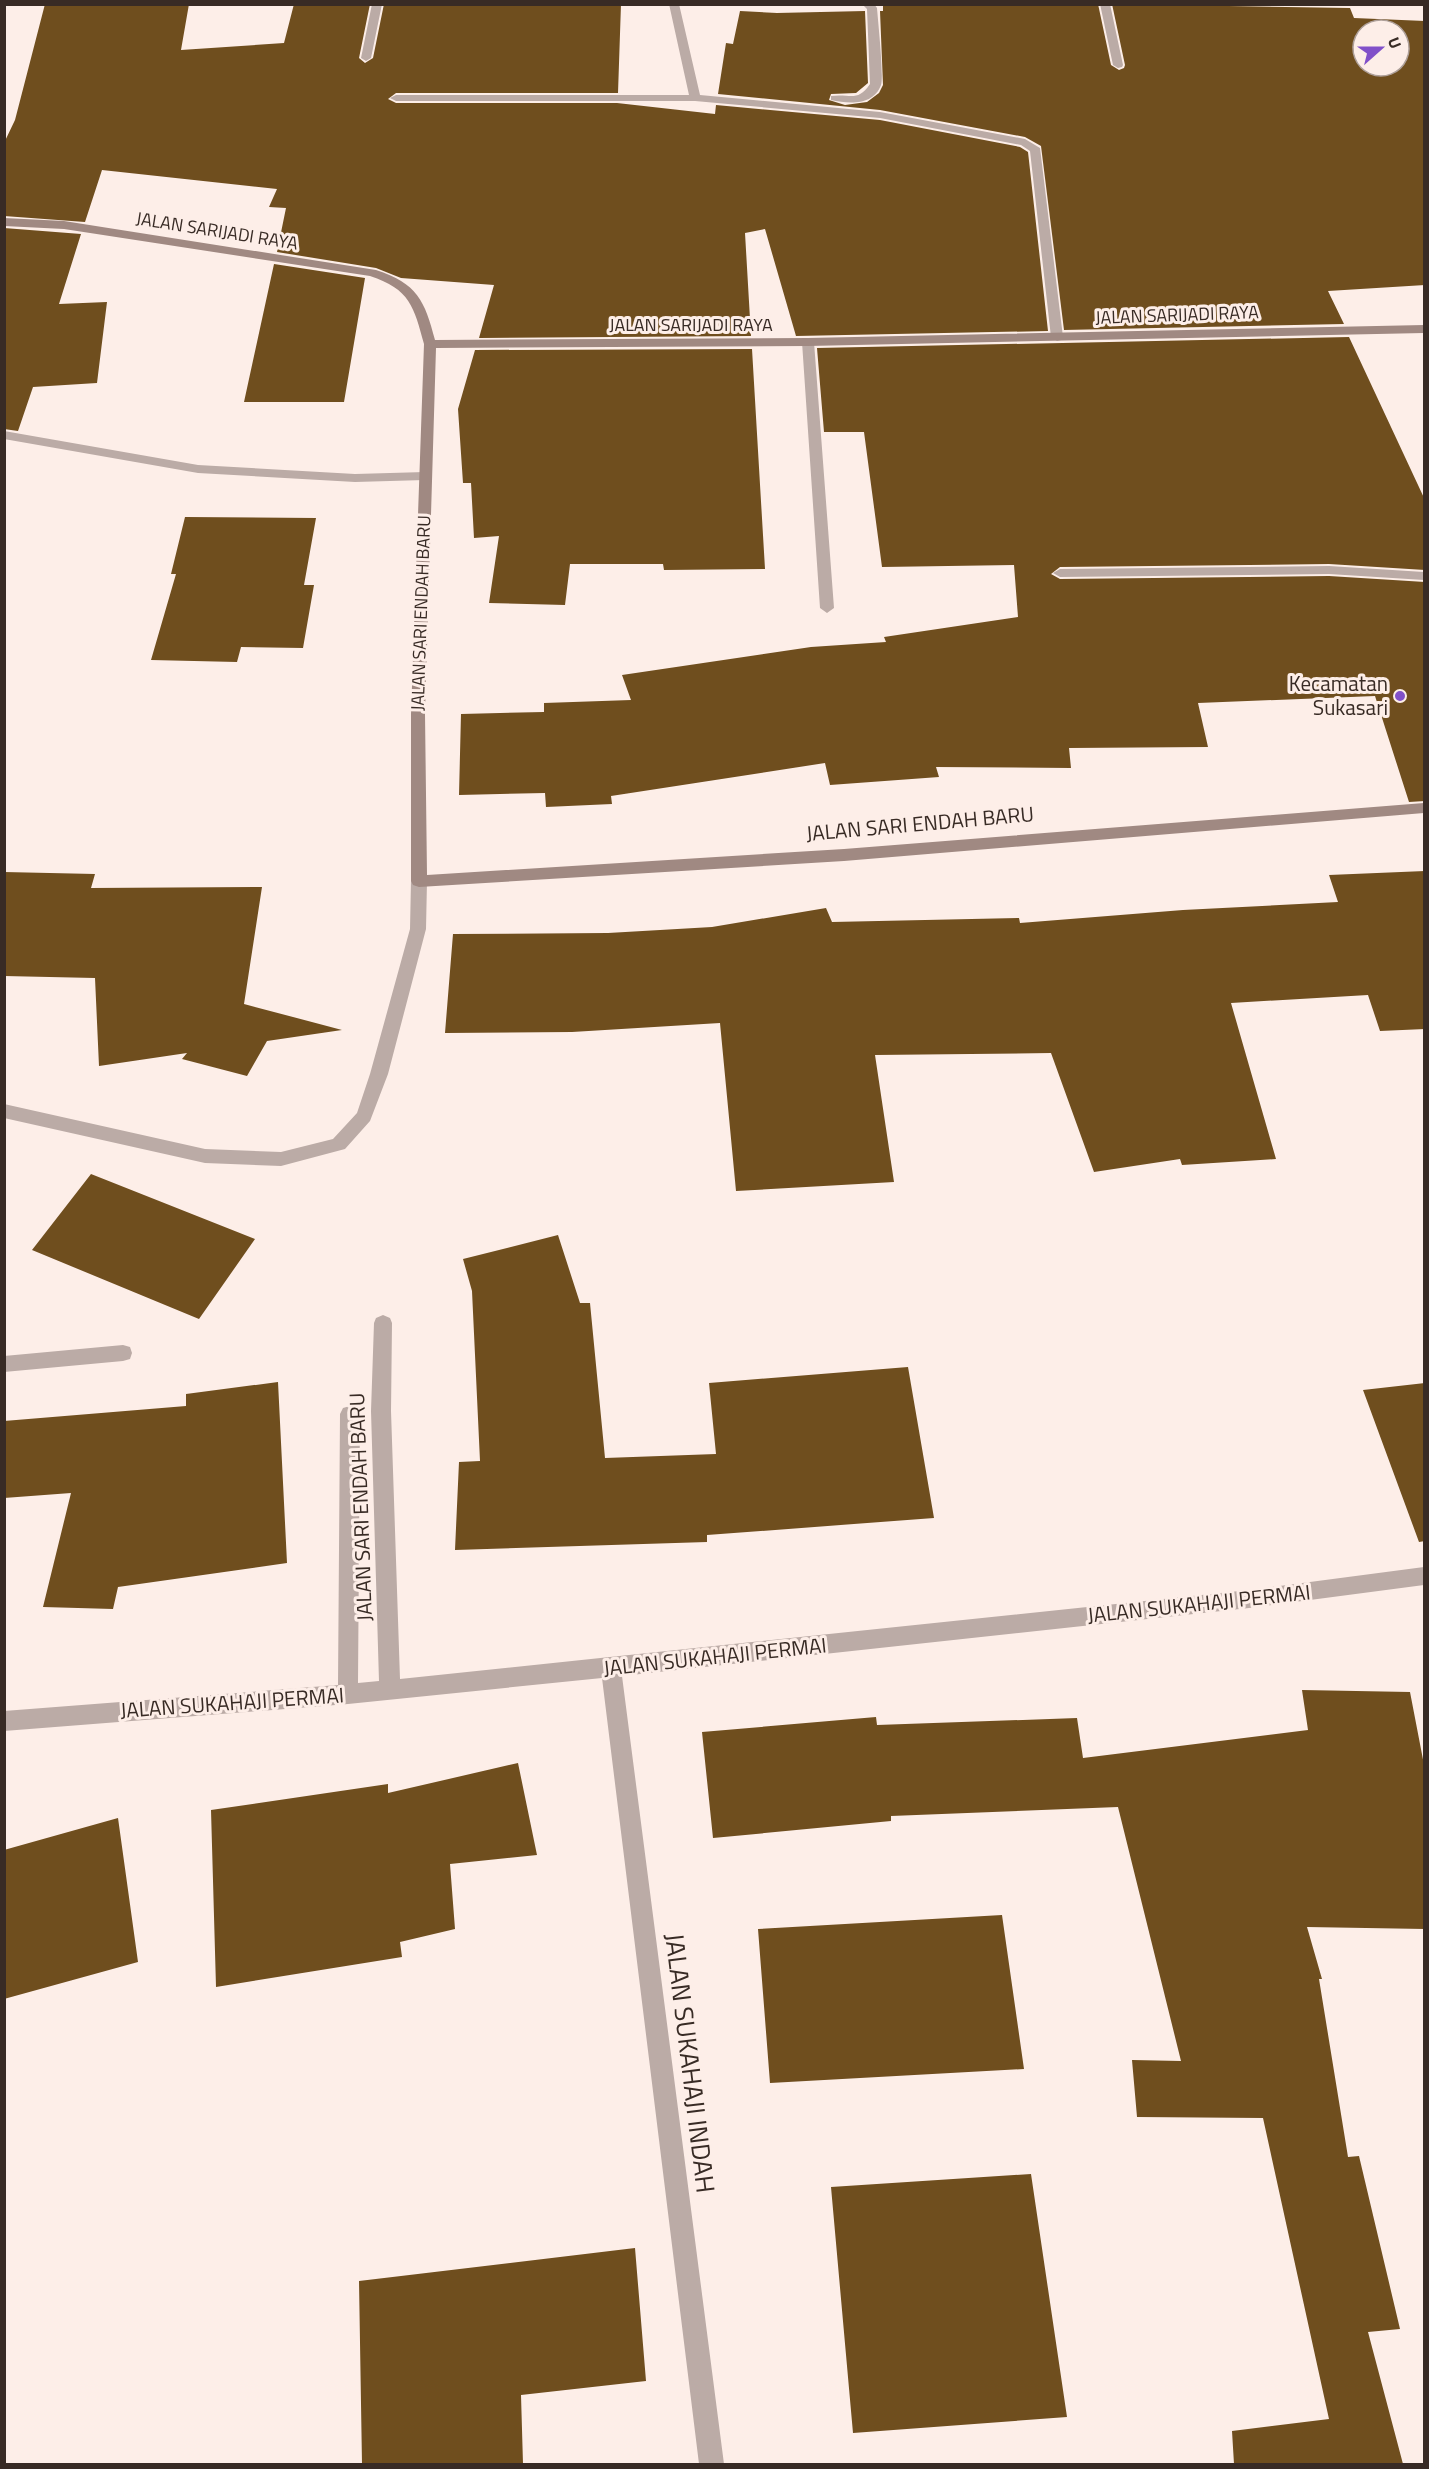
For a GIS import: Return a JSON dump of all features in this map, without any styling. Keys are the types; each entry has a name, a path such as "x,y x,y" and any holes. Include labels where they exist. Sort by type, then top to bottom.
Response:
{"main road":[{"name":"JALAN SARIJADI RAYA","path":"4,222 64,225 372,273 394,279 407,288 420,308 430,344 808,342 1057,338 1285,330 1425,329"},
{"name":"JALAN SARI ENDAH BARU","path":"430,344 418,714 419,881 844,855 1425,808"}],"street":[{"path":"366,58 377,4"},
{"path":"674,4 694,92"},
{"path":"396,98 694,92 858,100 868,95 876,84 872,8 867,4"},
{"path":"1105,4 1118,66"},
{"path":"694,92 880,115 1025,142 1034,147 1057,338"},
{"path":"808,342 827,608"},
{"path":"4,435 198,469 355,478 425,476"},
{"path":"1060,573 1329,570 1425,576"},
{"name":"JALAN SARI ENDAH BARU","path":"4,1111 205,1156 280,1159 339,1144 364,1116 379,1074 418,929 419,881"},
{"name":"JALAN SARI ENDAH BARU","path":"383,1323 381,1411 390,1690"},
{"path":"4,1364 123,1353"},
{"path":"348,1694 350,1414"},
{"name":"JALAN SUKAHAJI PERMAI","path":"4,1721 348,1694 610,1668 1238,1601 1425,1576"},
{"name":"JALAN SUKAHAJI INDAH","path":"610,1668 712,2464"}],"building":[{"path":"45,4 189,4 181,50 284,43 294,4 370,4 359,58 365,63 373,58 384,4 621,4 618,93 396,93 388,99 396,103 617,103 715,114 716,105 880,120 1020,147 1028,152 1048,331 796,336 765,229 745,233 751,336 479,338 494,285 401,278 376,268 277,252 286,208 269,207 277,189 102,170 85,222 4,216 4,143 15,120"},
{"path":"883,4 1098,4 1111,65 1119,70 1125,65 1112,4 1350,8 1354,18 1351,18 1351,78 1411,78 1411,20 1425,21 1425,285 1328,291 1344,324 1064,330 1041,146 1025,137 880,110 718,94 726,43 733,44 740,11 777,13 865,11 868,83 856,93 831,94 829,100 845,105 867,102 879,93 883,85 880,11 883,11"},
{"path":"4,228 81,234 59,304 107,302 97,383 33,387 18,431 4,429"},
{"path":"274,264 365,278 344,402 244,402"},
{"path":"1349,337 1425,500 1425,570 1329,564 1060,567 1051,574 1060,579 1329,576 1425,582 1425,801 1409,802 1375,696 1198,703 1208,747 1069,748 1071,768 936,767 939,777 830,785 825,763 611,796 612,804 546,807 545,793 459,795 461,714 544,712 544,703 631,700 622,675 811,647 886,642 884,637 1018,617 1014,565 882,567 864,432 824,432 817,348"},
{"path":"752,349 765,569 664,570 663,564 570,564 565,605 489,603 499,536 474,538 471,483 463,483 458,409 475,350"},
{"path":"185,517 316,518 304,585 314,585 303,648 241,647 237,662 151,660 176,574 171,574"},
{"path":"1425,871 1425,1029 1380,1031 1368,995 1231,1003 1276,1159 1182,1165 1180,1159 1094,1172 1051,1053 875,1055 894,1182 736,1191 720,1023 572,1032 445,1033 453,934 608,933 712,927 826,908 832,922 1019,918 1020,923 1183,910 1338,902 1329,875"},
{"path":"4,872 95,874 91,888 262,887 244,1004 342,1030 267,1041 247,1076 182,1059 187,1053 99,1066 95,978 4,976"},
{"path":"91,1174 255,1239 199,1319 32,1250"},
{"path":"558,1235 580,1303 590,1303 605,1458 716,1454 709,1383 908,1367 934,1518 707,1535 707,1542 455,1550 459,1462 480,1461 472,1291 463,1259"},
{"path":"278,1382 287,1563 118,1587 113,1609 43,1607 71,1493 4,1498 4,1421 186,1406 186,1394"},
{"path":"1425,1383 1425,1541 1419,1542 1363,1390"},
{"path":"1302,1690 1410,1692 1425,1770 1425,1929 1307,1927 1322,1979 1319,1979 1348,2157 1359,2156 1400,2329 1368,2332 1403,2464 1234,2464 1232,2431 1329,2419 1263,2118 1137,2117 1132,2060 1181,2061 1118,1807 891,1816 891,1821 713,1838 702,1732 876,1717 877,1725 1077,1718 1083,1758 1308,1730"},
{"path":"518,1763 537,1855 450,1864 455,1929 400,1942 402,1957 216,1987 211,1810 388,1784 388,1793"},
{"path":"118,1818 138,1962 4,1999 4,1850"},
{"path":"1002,1915 1024,2069 770,2083 758,1929"},
{"path":"1031,2174 1067,2417 853,2433 831,2187"},
{"path":"635,2248 646,2381 521,2395 523,2464 362,2464 359,2281"}],"place":[{"name":"Kecamatan Sukasari","path":"1400,696"}]}
